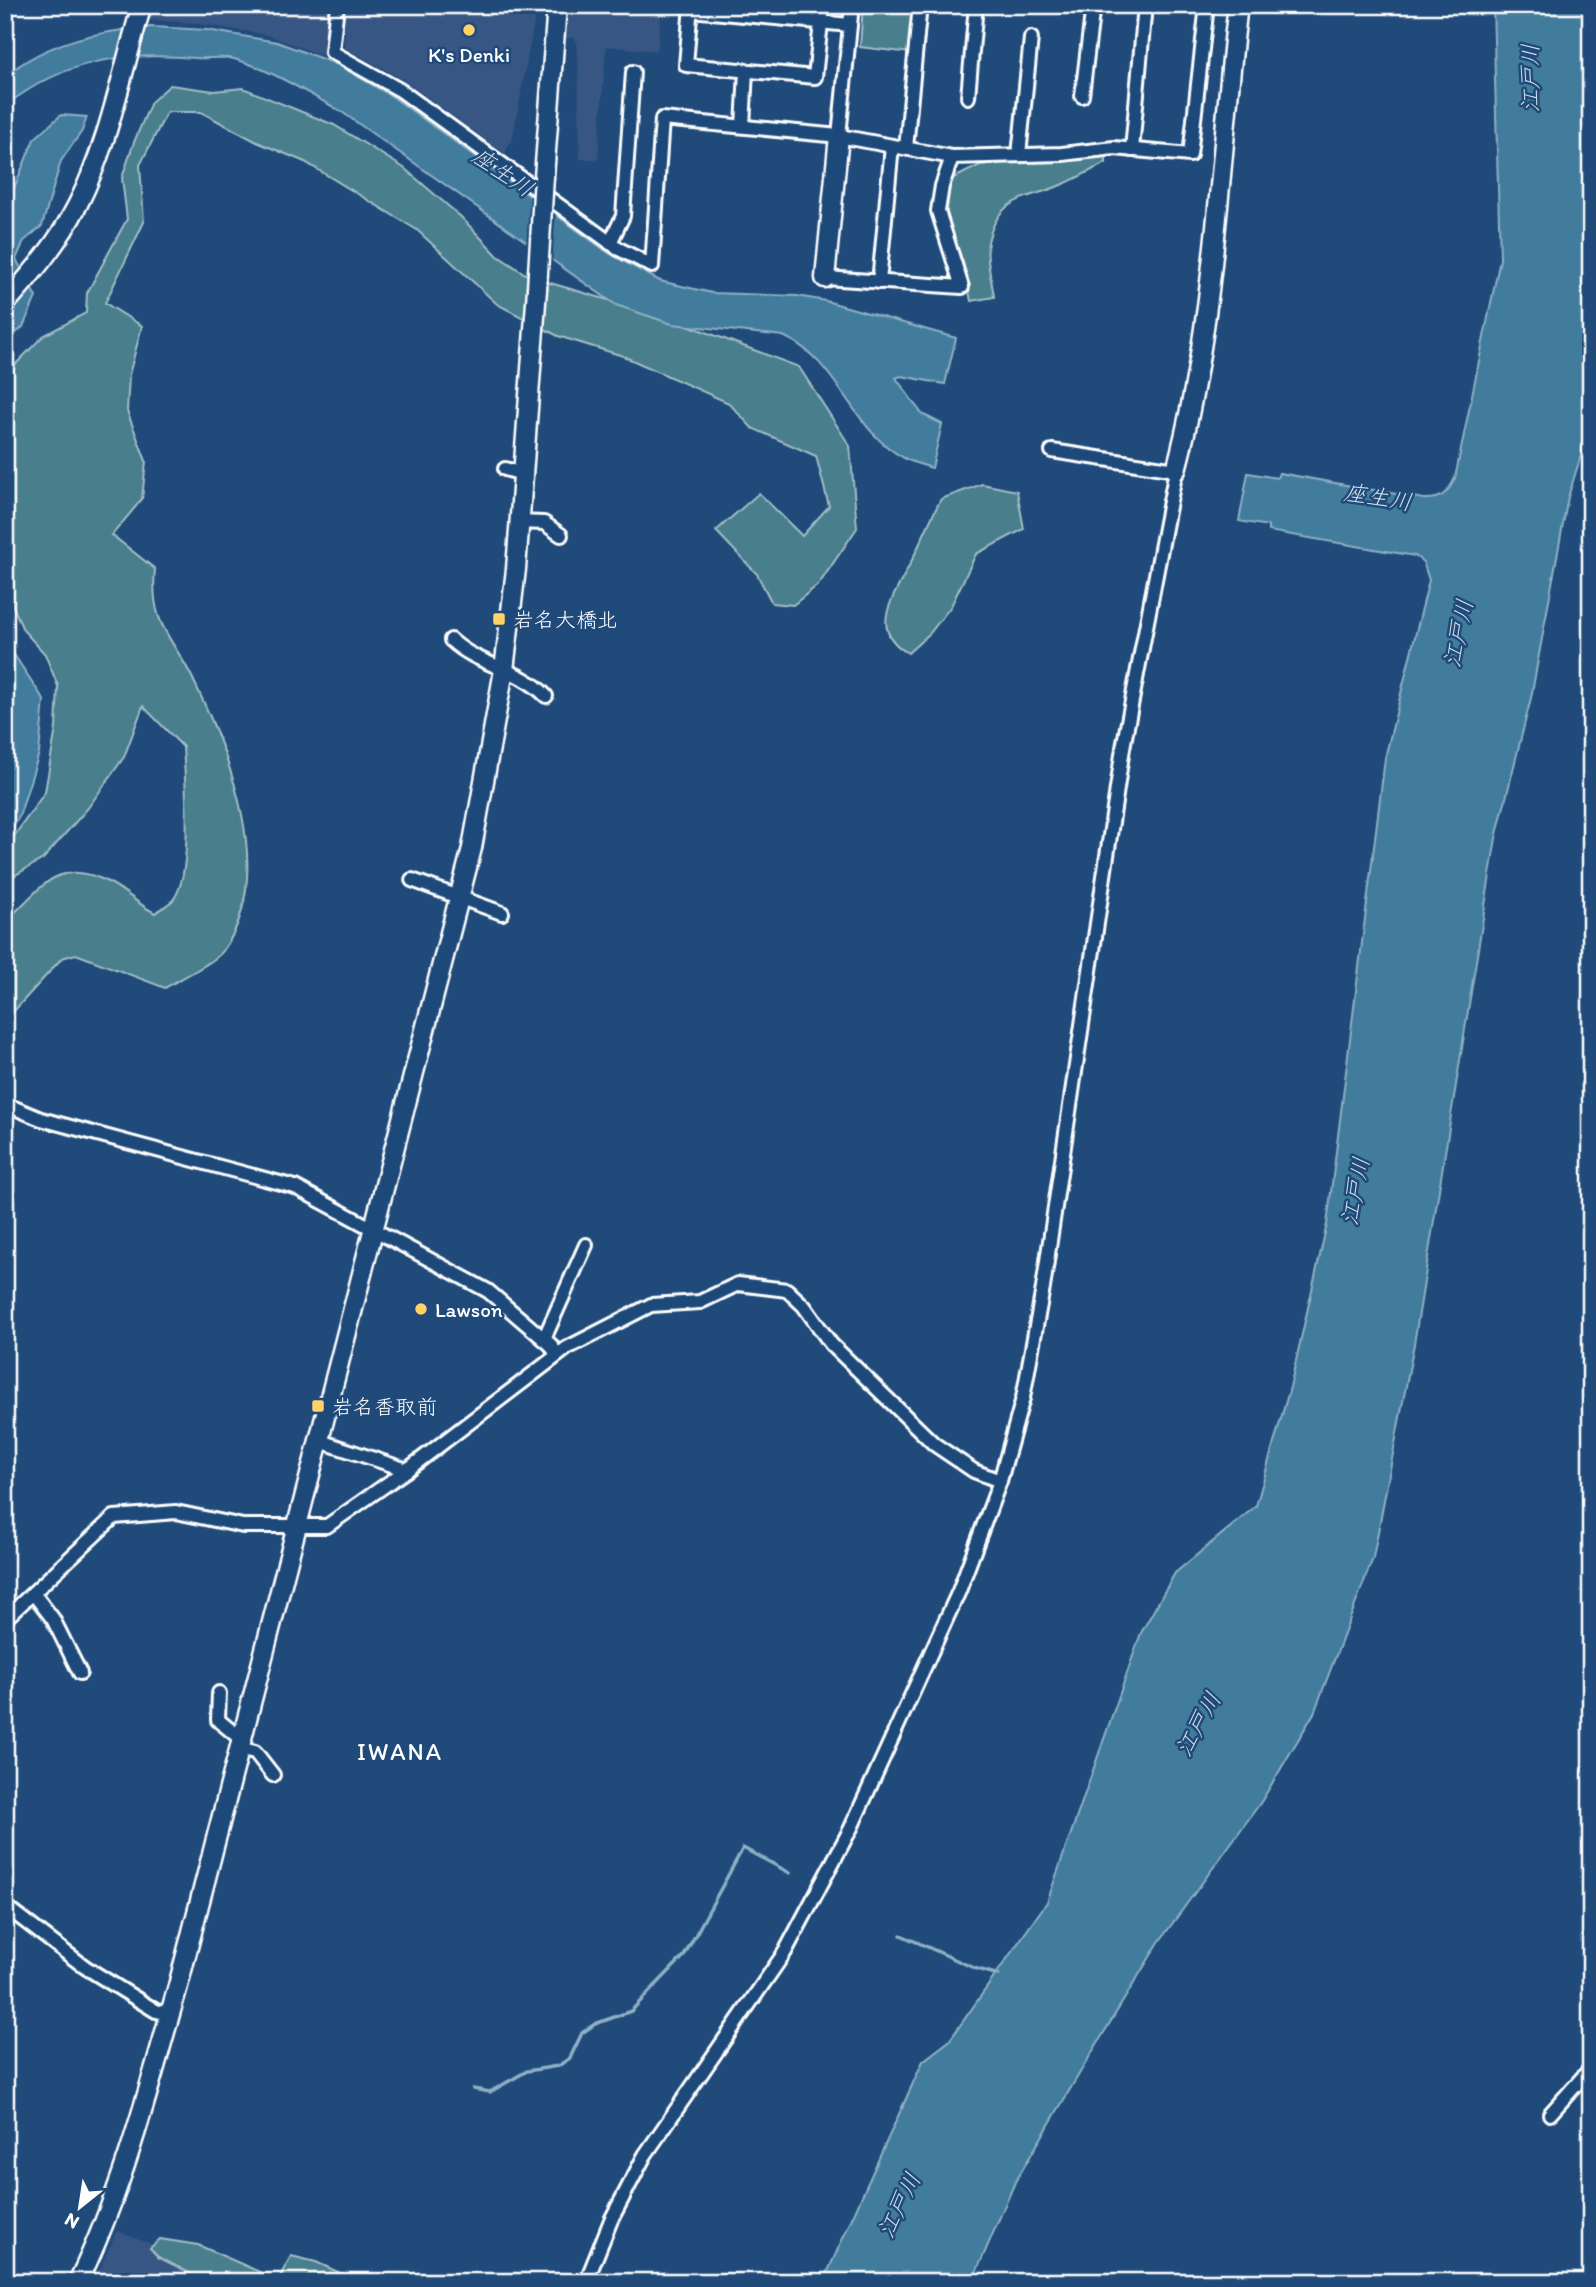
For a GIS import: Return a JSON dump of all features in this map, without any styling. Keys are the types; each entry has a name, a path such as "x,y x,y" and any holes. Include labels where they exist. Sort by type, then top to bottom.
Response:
{"street":[{"path":"5,304 52,248 79,202 95,162 142,5"},
{"path":"337,5 332,52 400,90 610,243 652,265 662,119 839,136 952,157 1114,148 1189,155 1207,5"},
{"path":"78,2282 106,2221 130,2154 170,2014 461,897 504,670 519,522 514,472 537,289 556,5"},
{"path":"823,5 821,23 815,77 686,65 691,8 821,23 850,25"},
{"path":"852,5 825,278 962,287 938,211 940,194 952,157"},
{"path":"906,148 920,5"},
{"path":"968,97 976,5"},
{"path":"1082,96 1093,5"},
{"path":"1132,150 1145,5"},
{"path":"586,2282 611,2220 645,2155 785,1951 851,1828 959,1591 1000,1481 1023,1398 1048,1262 1123,748 1176,470 1192,409 1209,296 1238,5"},
{"path":"1019,155 1031,38"},
{"path":"743,126 746,71"},
{"path":"610,243 623,216 633,72"},
{"path":"879,282 892,146"},
{"path":"1052,452 1176,470"},
{"path":"519,522 544,523 561,535"},
{"path":"451,640 467,655 535,684 547,696"},
{"path":"412,880 502,913"},
{"path":"5,1104 41,1119 295,1187 488,1291 544,1339 557,1355"},
{"path":"544,1339 586,1245"},
{"path":"5,1619 114,1517 176,1512 243,1526 327,1526 407,1470 557,1355 651,1305 700,1301 738,1284 779,1287 796,1297 831,1345 934,1444 974,1471 1000,1481"},
{"path":"320,1441 407,1470"},
{"path":"33,1593 53,1619 80,1673"},
{"path":"219,1693 218,1720 240,1743 255,1752 274,1775"},
{"path":"5,1906 85,1966 156,2011 170,2014"},
{"path":"1549,2114 1591,2067"}],"shaded area":[{"path":"153,5 331,5 326,57 268,35 195,23 149,20"},
{"path":"346,5 542,5 536,11 512,142 505,154 405,81 344,47"},
{"path":"570,5 662,5 657,51 606,46 598,159 580,159 578,54 575,37 566,39"},
{"path":"117,2231 161,2248 243,2282 94,2282"}],"green space":[{"path":"863,5 916,5 911,53 860,47"},
{"path":"170,85 214,91 243,88 334,125 404,168 461,217 498,256 530,277 666,317 799,367 850,446 857,528 819,584 793,605 772,603 757,574 716,531 759,493 802,536 829,506 816,456 752,428 729,403 623,356 558,336 497,304 417,230 305,162 257,142 201,112 167,112 140,165 144,222 105,303 142,326 129,375 127,411 146,461 142,499 112,535 155,569 154,588 158,615 206,707 232,776 242,813 247,850 246,886 239,920 223,951 204,966 165,988 76,954 62,958 5,1021 5,922 40,888 63,874 92,875 116,886 155,913 173,900 184,870 187,826 183,747 143,706 124,757 88,808 43,859 5,881 5,849 45,792 56,728 58,686 45,654 23,630 6,589 5,465 12,368 43,336 86,313 87,293 127,219 122,178 134,142 151,102"},
{"path":"1106,154 1106,163 1067,183 1016,201 999,215 987,248 994,297 971,301 963,262 946,222 950,180 980,165"},
{"path":"982,484 1017,491 1024,529 976,554 951,606 930,633 908,653 896,644 889,634 886,624 891,602 941,499"},
{"path":"160,2239 198,2245 278,2280 291,2256 316,2262 360,2282 207,2282 158,2257 150,2248"}],"water":[{"path":"1493,5 1591,5 1591,408 1584,446 1568,497 1531,698 1496,838 1414,1344 1373,1558 1314,1713 1261,1802 1159,1942 1094,2049 1015,2182 972,2282 823,2282 923,2061 949,2041 1047,1902 1141,1633 1175,1573 1256,1506 1290,1387 1327,1224 1385,758 1429,580 1423,562 1415,556 1268,531 1268,526 1239,521 1248,473 1277,478 1279,473 1424,499 1443,494 1455,478 1500,259"},
{"path":"152,27 207,30 277,42 336,64 393,97 610,254 660,281 712,293 797,296 826,301 956,338 945,384 901,376 896,378 922,414 942,424 932,468 906,459 888,447 858,415 818,362 802,347 783,336 672,324 616,305 339,110 262,69 229,58 119,58 95,62 50,78 5,106 5,76 39,54 93,35"},
{"path":"61,115 87,117 82,131 61,161 42,226 24,241 16,259 36,297 23,327 5,343 5,210 34,139"},
{"path":"5,641 44,700 39,753 19,817 5,839"}],"pier":[{"path":"530,193 556,211 552,265 526,246"}],"waterway":[{"path":"473,2089 490,2092 527,2071 558,2066 570,2058 582,2033 595,2024 631,2011 684,1956 743,1848 790,1873"},
{"path":"901,1935 974,1968 999,1975"}],"place":[{"name":"K's Denki","path":"469,30"},
{"name":"岩名大橋北","path":"499,619"},
{"name":"Lawson","path":"421,1309"},
{"name":"岩名香取前","path":"318,1406"}],"district":[{"name":"IWANA","path":"400,1751"}],"water label":[{"name":"江戸川","path":"1530,78"},
{"name":"座生川","path":"503,172"},
{"name":"座生川","path":"1378,497"},
{"name":"江戸川","path":"1458,633"},
{"name":"江戸川","path":"1355,1191"},
{"name":"江戸川","path":"1198,1724"},
{"name":"江戸川","path":"899,2205"}]}
